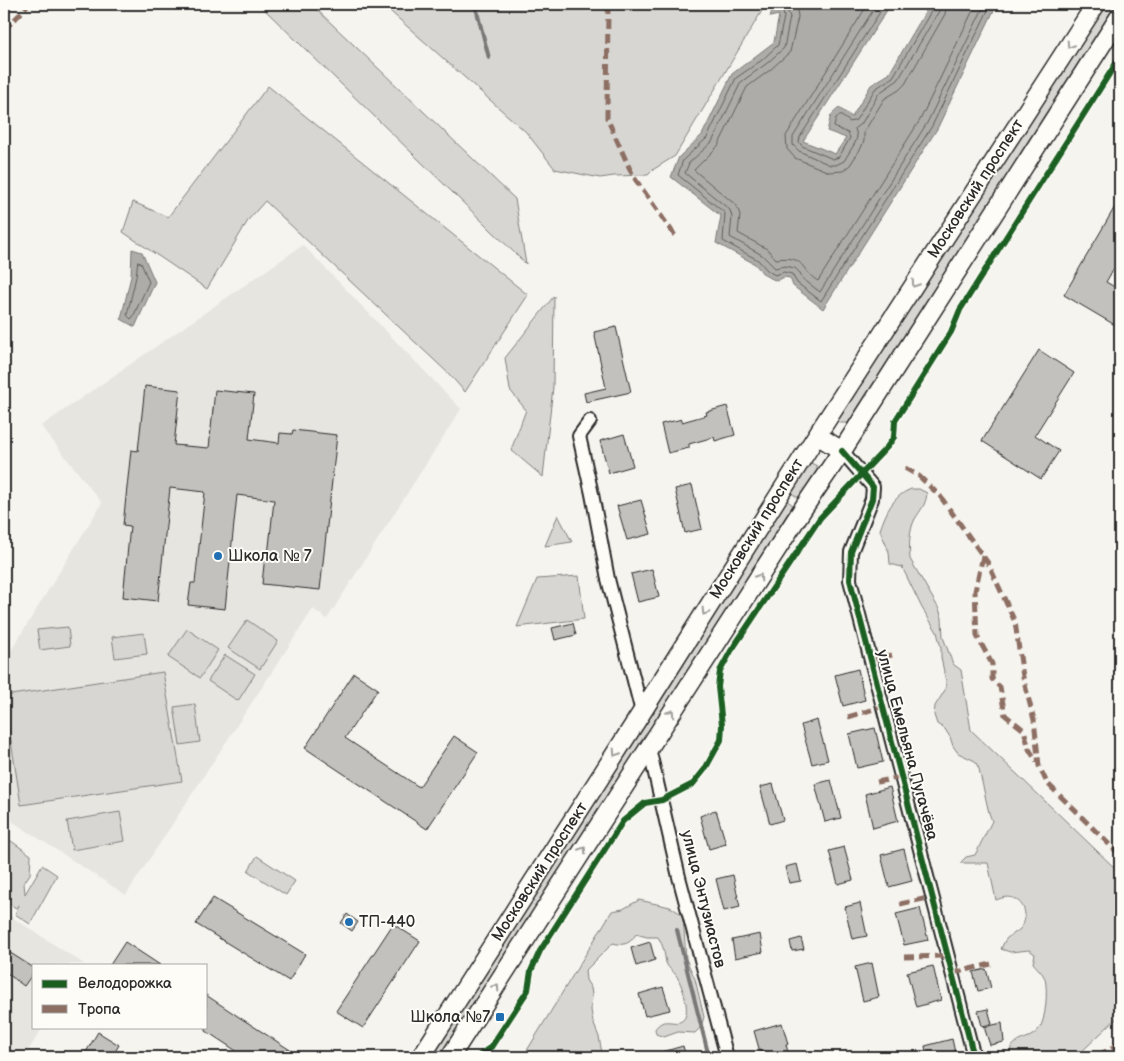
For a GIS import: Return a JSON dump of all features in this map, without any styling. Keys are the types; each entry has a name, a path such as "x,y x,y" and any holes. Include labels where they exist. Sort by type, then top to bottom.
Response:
{"main road":[{"name":"Московский проспект","path":"421,1057 817,435 1096,4"},
{"name":"Московский проспект","path":"450,1057 648,748 842,451 1120,16"},
{"path":"817,435 842,451"}],"street":[{"path":"590,421 579,436 608,579 642,712"},
{"name":"улица Емельяна Пугачёва","path":"842,451 874,487 872,499 850,552 850,580 974,1057"},
{"name":"улица Энтузиастов","path":"648,748 679,877 728,1057"}],"shaded area":[{"path":"263,4 311,4 515,199 526,264 262,7"},
{"path":"382,4 766,4 675,156 648,175 600,178 555,169 526,132"},
{"path":"1104,4 1118,4 848,423 840,423 837,418"},
{"path":"268,86 528,295 465,392 449,374 265,201 249,219 207,289 123,232 133,202 168,217"},
{"name":"Школа № 7","path":"303,245 461,409 327,619 313,609 126,895 4,816 4,662 102,503 41,426"},
{"path":"554,296 553,387 543,477 511,450 526,410 510,390 505,358"},
{"path":"811,463 817,466 817,471 800,499 791,493 808,464"},
{"path":"911,489 919,489 927,493 924,504 912,528 910,559 939,609 942,618 943,637 953,664 961,670 971,730 1120,873 1120,1015 1076,1057 1009,1057 1013,1045 1039,1029 1046,1005 1046,984 1043,975 1033,963 1035,954 1029,950 1010,952 1001,949 1006,939 1020,929 1024,922 1025,915 1021,904 1010,897 996,900 988,863 960,863 966,857 975,855 992,821 979,769 975,761 958,753 945,729 937,724 934,715 935,706 945,690 946,682 937,632 922,608 902,567 890,564 889,552 880,530 891,505 899,496"},
{"path":"786,500 793,505 442,1057 433,1054"},
{"path":"558,515 572,542 545,546"},
{"path":"579,576 584,619 517,627 537,579"},
{"path":"247,620 278,641 260,669 228,648"},
{"path":"68,627 70,646 40,650 37,630"},
{"path":"187,629 218,650 200,678 168,657"},
{"path":"144,633 147,654 115,658 112,637"},
{"path":"225,655 255,674 238,701 208,681"},
{"path":"163,672 182,781 21,805 4,696"},
{"path":"195,704 200,742 180,745 174,707"},
{"path":"120,812 125,841 72,850 67,821"},
{"path":"4,836 31,855 30,874 24,883 25,894 42,865 57,875 30,924 15,914 19,905 16,908 4,901"},
{"path":"257,856 295,881 286,895 248,871"},
{"path":"639,900 670,907 683,915 686,959 695,979 704,1017 701,1027 695,1033 678,1032 664,1037 656,1034 655,1029 658,1025 683,1020 686,1011 685,997 676,975 666,963 663,947 658,937 636,934 626,943 613,943 585,971 586,980 592,994 591,1010 593,1022 599,1037 602,1053 607,1057 523,1057 612,911 623,909"},
{"path":"4,912 84,964 32,964 32,1028 42,1028 24,1057 4,1057"}],"water":[{"path":"774,4 891,4 803,141 835,154 846,138 827,131 831,115 839,108 852,117 871,85 889,74 930,4 997,4 937,129 823,309 793,286 790,278 784,277 777,281 764,275 755,264 716,243 721,216 671,177 679,157 702,135 732,74 774,42 779,15 770,17"},
{"path":"132,249 142,252 155,282 135,327 121,319 131,276"}],"building":[{"path":"1120,198 1120,258 1106,282 1120,290 1120,328 1064,295"},
{"path":"616,327 631,392 586,402 584,393 606,388 594,332"},
{"path":"1039,350 1074,373 1035,435 1059,451 1041,479 982,441"},
{"path":"145,386 180,390 174,445 209,448 215,390 254,394 249,439 279,443 280,433 292,434 293,430 337,435 320,590 262,584 265,555 268,556 274,500 237,495 225,609 188,605 191,583 195,583 205,492 170,488 158,601 123,597 130,526 123,525 131,450 138,451"},
{"path":"727,406 735,435 715,441 714,437 689,444 689,448 668,453 661,424 682,419 682,422 707,415 706,412"},
{"path":"624,434 633,466 609,473 600,441"},
{"path":"692,485 702,529 685,533 675,489"},
{"path":"641,500 651,534 627,540 617,506"},
{"path":"652,569 659,597 638,602 631,574"},
{"path":"573,623 576,635 555,640 552,628"},
{"path":"858,669 865,700 843,706 835,675"},
{"path":"354,673 378,689 345,738 419,787 454,736 478,752 427,829 305,748"},
{"path":"817,720 828,760 812,764 801,725"},
{"path":"875,728 883,762 857,768 849,734"},
{"path":"831,780 841,818 825,822 815,784"},
{"path":"773,784 783,820 770,824 760,787"},
{"path":"890,787 898,821 873,828 865,794"},
{"path":"716,810 726,844 709,849 700,816"},
{"path":"844,847 853,880 838,884 829,851"},
{"path":"904,849 912,881 889,887 881,855"},
{"path":"797,864 801,881 789,883 785,867"},
{"path":"733,875 740,907 724,911 716,879"},
{"path":"213,898 305,954 289,981 196,924"},
{"path":"860,903 867,936 852,939 845,907"},
{"path":"920,908 928,940 904,945 896,914"},
{"name":"ТП-440","path":"347,914 358,922 352,931 341,923"},
{"path":"393,924 420,941 363,1028 336,1011"},
{"path":"760,934 763,952 735,958 732,940"},
{"path":"801,938 804,949 792,951 790,941"},
{"path":"125,942 158,964 111,964"},
{"path":"650,942 655,960 636,966 631,948"},
{"path":"4,949 32,967 32,975 24,986 4,971"},
{"path":"872,963 879,997 863,1001 855,967"},
{"path":"933,966 941,1000 916,1007 907,972"},
{"path":"986,969 991,988 978,991 973,972"},
{"path":"663,987 670,1010 645,1016 639,994"},
{"path":"208,996 301,1057 246,1057 206,1031 206,1028 208,1028"},
{"path":"988,1009 992,1024 982,1026 978,1011"},
{"path":"782,1023 788,1044 786,1044 789,1057 765,1057 763,1051 760,1052 754,1031"},
{"path":"1002,1023 1004,1042 990,1045 984,1027"},
{"path":"98,1032 119,1045 112,1057 83,1057"},
{"path":"952,1039 956,1057 927,1057 925,1046"},
{"path":"683,1046 686,1057 656,1057 655,1054"}],"waterway":[{"path":"475,4 489,58"},
{"path":"677,930 709,1057"}],"marked path":[{"path":"4,30 28,4"},
{"path":"608,4 607,118 633,176 676,237"},
{"path":"905,468 919,476 940,496 988,563 1015,622 1023,677 1034,720 1039,766 1047,783 1120,855"},
{"path":"983,556 975,591 977,636 992,664 992,679 1000,687 1005,715 1024,730 1029,749 1037,762"},
{"path":"871,660 892,655"},
{"path":"848,717 884,706"},
{"path":"877,782 902,777"},
{"path":"900,904 933,897"},
{"path":"904,957 949,956"},
{"path":"953,973 991,964"},
{"path":"1099,1057 1120,1043"}],"cycle path":[{"path":"477,1057 491,1047 528,990 531,971 540,951 623,821 645,803 662,800 693,784 705,769 721,740 722,725 718,687 720,671 731,651 820,518 887,447 894,437 895,421 951,332 960,310 1120,57"},
{"path":"842,451 873,487 872,499 851,552 850,580 974,1057"}],"place":[{"name":"Школа № 7","path":"218,556"},
{"name":"ТП-440","path":"349,922"},
{"name":"Школа №7","path":"500,1017"}]}
